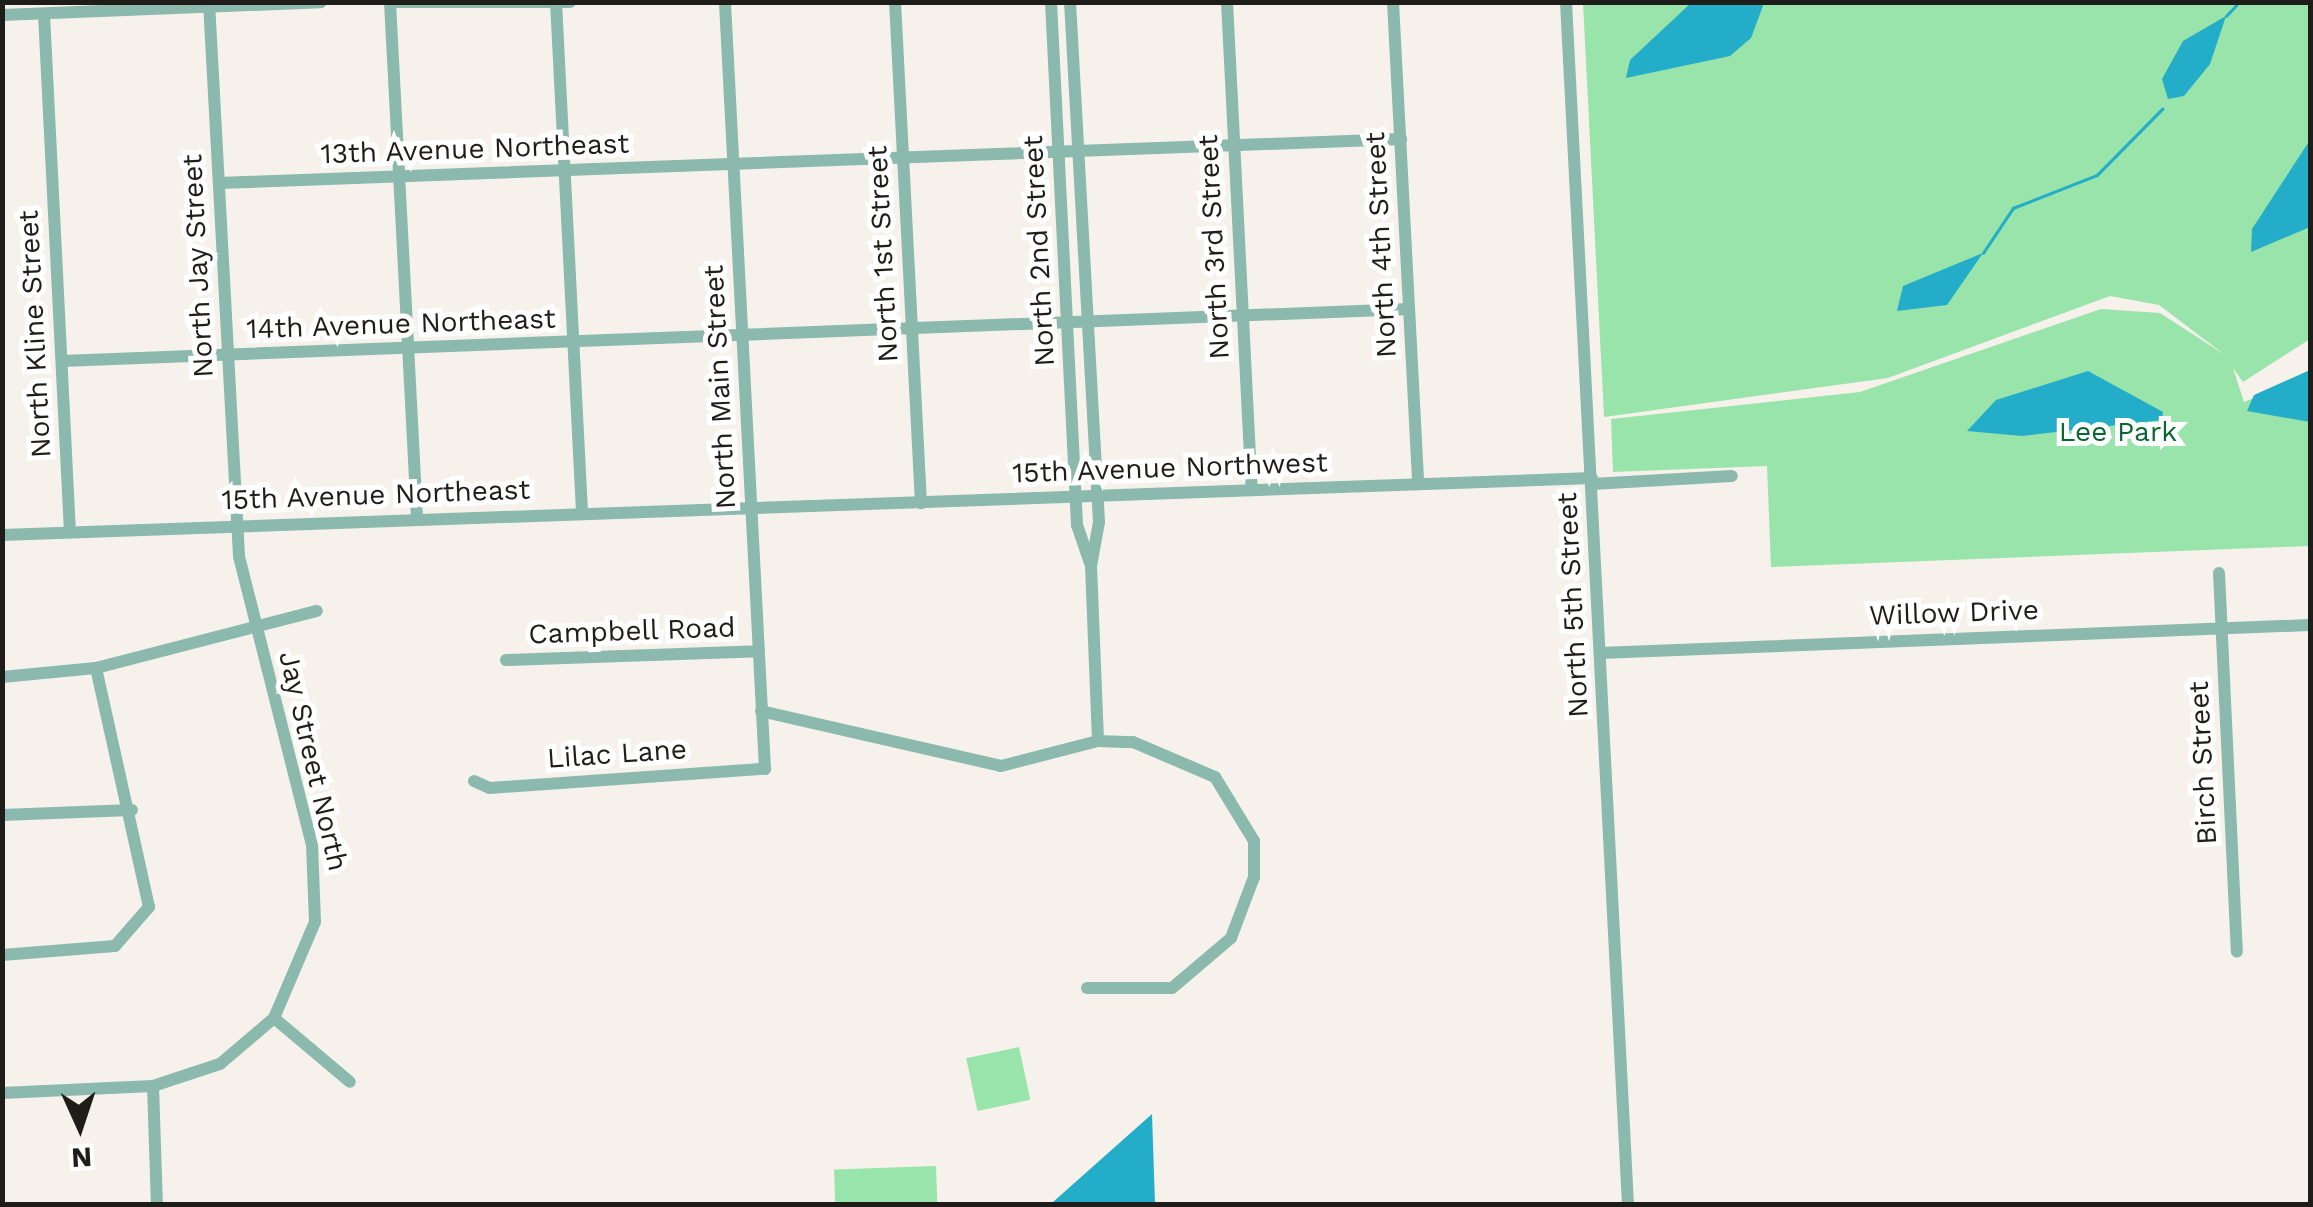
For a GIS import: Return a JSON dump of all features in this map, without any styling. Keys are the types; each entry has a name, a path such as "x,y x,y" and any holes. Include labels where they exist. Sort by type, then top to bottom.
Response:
{"street":[{"path":"2,16 321,2"},
{"path":"417,518 392,2 570,2"},
{"name":"North Main Street","path":"725,2 765,769"},
{"name":"North 1st Street","path":"895,2 920,502"},
{"name":"North 2nd Street","path":"1051,2 1077,496 1091,566"},
{"name":"North 2nd Street","path":"1070,2 1096,495 1091,566"},
{"name":"North 3rd Street","path":"1227,2 1252,490"},
{"name":"North 4th Street","path":"1393,2 1418,484"},
{"name":"North 5th Street","path":"1566,2 1628,1204"},
{"path":"556,3 582,512"},
{"name":"North Jay Street","path":"209,5 236,526"},
{"name":"North Kline Street","path":"44,14 70,532"},
{"name":"13th Avenue Northeast","path":"218,184 1401,139"},
{"name":"14th Avenue Northeast","path":"62,361 1409,309"},
{"name":"15th Avenue Northwest","path":"751,508 1732,476"},
{"name":"15th Avenue Northeast","path":"2,535 751,508"},
{"name":"Jay Street North","path":"2,1093 153,1086 220,1064 274,1018 306,956 318,879 255,626 236,526"},
{"path":"1091,566 1098,741"},
{"name":"Birch Street","path":"2219,573 2236,952"},
{"name":"Jay Street North","path":"255,626 318,611"},
{"name":"Willow Drive","path":"1600,653 2310,625"},
{"path":"2,677 96,668 255,626"},
{"name":"Campbell Road","path":"506,660 760,651"},
{"path":"2,955 125,941 150,898 96,668"},
{"path":"761,710 1000,766 1098,741 1192,760 1242,811 1256,859 1240,922 1202,969 1156,992 1087,988"},
{"name":"Lilac Lane","path":"474,781 490,788 765,769"},
{"path":"2,816 132,810"},
{"path":"274,1018 350,1082"},
{"path":"153,1086 157,1204"}],"green space":[{"name":"Lee Park","path":"1583,3 2310,3 2310,339 2243,382 2233,368 2244,402 2310,375 2310,546 1771,567 1767,466 1613,472 1611,419 1860,392 2101,309 2160,313 2225,355 2159,305 2110,296 1888,378 1604,417"},
{"path":"1019,1047 1030,1100 977,1111 966,1058"},
{"path":"936,1166 937,1204 835,1204 834,1170"}],"water":[{"path":"1691,3 1764,3 1751,38 1730,56 1626,78 1630,60"},
{"path":"2226,16 2210,64 2184,96 2168,99 2162,79 2183,41"},
{"path":"2310,140 2310,227 2251,252 2252,229"},
{"path":"1983,253 1947,305 1897,311 1903,286"},
{"path":"2310,370 2310,422 2247,411 2254,395"},
{"path":"2088,371 2163,412 2162,420 2022,436 1967,431 1996,400"},
{"path":"1152,1114 1155,1204 1053,1204 1053,1202"}],"waterway":[{"path":"2226,16 2239,2"},
{"path":"1983,253 2013,208 2097,175 2162,109"}]}
